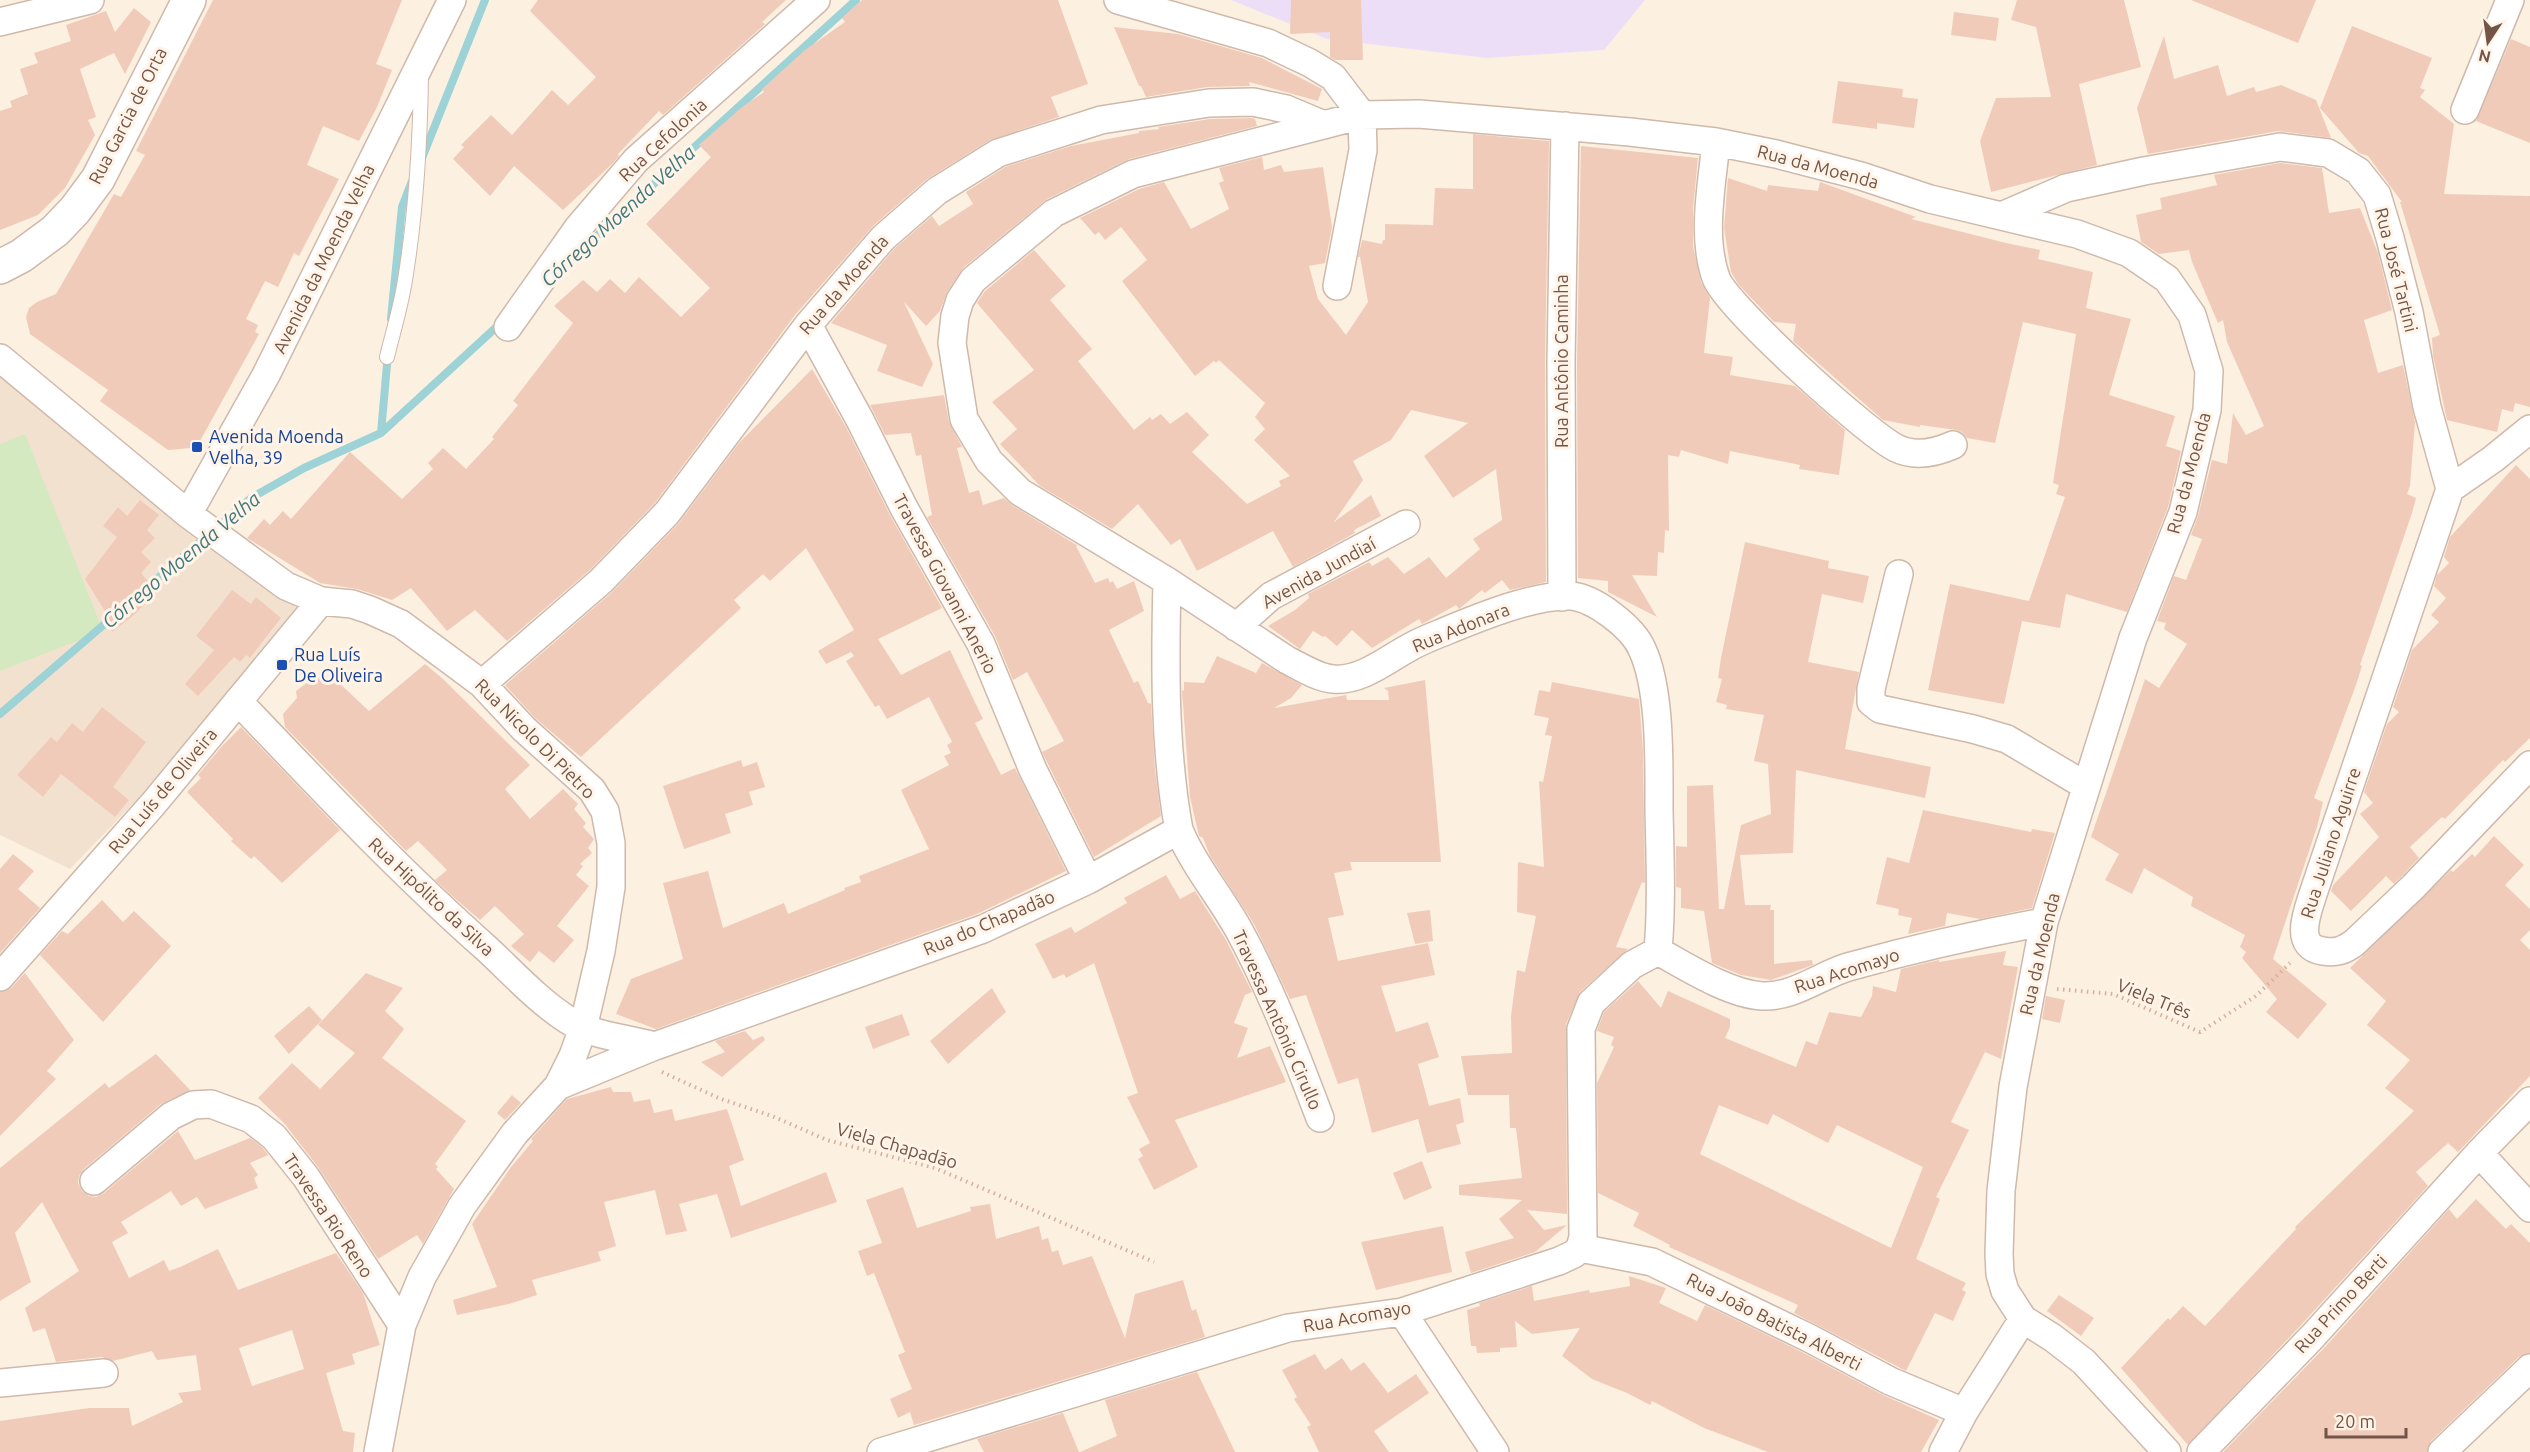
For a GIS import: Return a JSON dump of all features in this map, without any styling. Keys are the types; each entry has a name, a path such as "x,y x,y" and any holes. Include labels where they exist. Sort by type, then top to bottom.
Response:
{"street":[{"path":"0,22 90,0"},
{"name":"Rua Garcia de Orta","path":"0,267 21,256 55,231 75,210 98,179 189,0"},
{"name":"Avenida da Moenda Velha","path":"188,514 266,375 452,0"},
{"name":"Rua Cefolonia","path":"508,327 578,228 636,160 816,0"},
{"path":"1118,0 1268,43 1333,77 1362,116 1363,150 1337,286"},
{"path":"2465,110 2510,0"},
{"name":"Rua da Moenda","path":"482,684 601,581 667,513 808,325 883,238 937,191 998,153 1101,120 1209,103 1253,102 1286,109 1324,125"},
{"name":"Rua da Moenda","path":"1167,581 1020,492 989,461 964,419 952,344 955,316 960,300 974,280 1054,213 1133,174 1362,116 1419,114 1565,126 1716,142 1862,176 1930,199 2077,234 2129,253 2167,279 2192,315 2209,371 2206,410 2183,512 2133,638 2044,922 2011,1098 2001,1191 1999,1254 2000,1274 2005,1292 2023,1319 2084,1362 2167,1452"},
{"name":"Rua Antônio Caminha","path":"1562,597 1561,362 1565,126"},
{"path":"1716,142 1709,227 1711,260 1717,281 1738,306 1783,351 1876,435 1897,448 1912,452 1928,453 1953,445"},
{"name":"Rua José Tartini","path":"2004,215 2066,188 2144,171 2280,147 2328,153 2358,171 2377,195 2390,238 2409,312 2427,406 2450,489"},
{"name":"Travessa Giovanni Anerio","path":"808,325 860,420 904,508 981,644 1033,770 1088,880"},
{"name":"Rua Nicolo Di Pietro","path":"0,358 188,514 286,586 321,601 352,604 401,624 482,684 524,729 592,790 605,811 611,843 611,887 601,951 583,1028 573,1056 558,1086 515,1133 462,1206 422,1277 402,1325 378,1452"},
{"path":"2450,489 2530,429"},
{"name":"Rua Juliano Aguirre","path":"2450,489 2314,891 2303,934 2308,945 2316,950 2331,952 2345,950 2354,943 2414,886 2530,765"},
{"name":"Avenida Jundiaí","path":"1236,627 1271,596 1406,524"},
{"path":"1899,574 1871,689 1871,702 1880,709 2007,739 2086,786"},
{"path":"1167,581 1169,744 1179,830"},
{"name":"Rua Adonara","path":"1167,581 1287,660 1334,680 1355,676 1413,645 1475,619 1520,604 1574,596 1596,605 1620,621 1634,635 1642,648 1651,674 1659,747 1661,917 1658,951"},
{"name":"Rua Luís de Oliveira","path":"0,976 154,803 321,601"},
{"name":"Rua Hipólito da Silva","path":"238,701 366,835 444,911 567,1020 644,1051"},
{"name":"Rua do Chapadão","path":"558,1086 644,1051 983,928 1088,880 1179,830"},
{"name":"Travessa Antônio Cirullo","path":"1179,830 1188,851 1240,933 1269,993 1320,1118"},
{"name":"Rua Acomayo","path":"1658,951 1737,991 1765,997 1778,995 1845,968 1897,954 1962,937 2044,922"},
{"path":"1580,1248 1583,1237 1581,1029 1591,1003 1632,965 1658,951"},
{"path":"2530,1101 2479,1153 2530,1208"},
{"name":"Travessa Rio Reno","path":"94,1181 171,1116 193,1105 211,1104 251,1119 274,1137 306,1177 402,1325"},
{"name":"Rua Primo Berti","path":"2200,1452 2313,1336 2479,1153"},
{"name":"Rua Acomayo","path":"881,1452 1288,1328 1402,1312 1524,1274 1559,1261 1574,1254 1580,1248"},
{"name":"Rua João Batista Alberti","path":"1580,1248 1652,1262 1809,1338 1890,1381 1964,1412"},
{"path":"1402,1312 1495,1452"},
{"path":"1943,1452 1964,1412 2023,1319"},
{"path":"2442,1452 2530,1368"},
{"path":"0,1383 104,1373"}],"lane":[{"path":"387,357 405,283 412,225 419,158 421,61"}],"path":[{"name":"Viela Três","path":"2031,987 2113,994 2200,1032 2256,996 2308,945"},
{"name":"Viela Chapadão","path":"644,1051 676,1081 772,1116 827,1140 935,1168 1154,1262"}],"shaded area":[{"path":"1231,0 1645,0 1604,50 1487,58 1327,39"},
{"path":"0,373 52,409 299,610 178,757 70,869 0,835"}],"green space":[{"path":"25,434 103,631 0,671 0,444"}],"building":[{"path":"213,0 402,0 376,64 392,70 377,107 359,141 323,126 307,165 339,179 299,256 294,253 278,287 265,281 246,319 258,325 255,332 259,334 200,441 191,448 168,450 100,401 108,390 30,334 26,317 29,308 56,294 114,194 121,197 145,155 136,151"},
{"path":"538,0 786,0 762,22 765,24 663,115 659,111 618,154 619,156 613,163 563,210 514,166 490,196 453,159 464,147 461,145 491,115 512,135 552,90 568,105 596,77 530,11"},
{"path":"862,0 1058,0 1088,84 1051,97 1059,117 990,140 927,179 873,226 795,315 655,503 590,570 507,641 475,610 447,631 411,588 392,600 357,589 320,583 247,538 264,519 270,525 283,511 291,519 350,452 402,499 433,469 428,463 443,448 466,469 494,439 492,437 518,405 513,401 573,323 554,306 583,280 597,292 610,279 625,293 639,277 681,317 710,288 646,224 711,157 699,145 742,107 764,92 762,89 805,50 845,22 842,18"},
{"path":"1291,0 1361,0 1363,60 1335,60 1330,57 1330,32 1290,34"},
{"path":"2017,0 2124,0 2141,67 2079,84 2097,165 1991,192 1980,141 1996,98 2051,97 2036,27 2011,20"},
{"path":"2191,0 2316,0 2298,43"},
{"path":"134,8 151,22 125,74 114,53 80,69 96,117 88,120 95,135 65,188 38,215 0,230 0,111 12,107 10,101 28,94 20,69 38,63 34,53 71,41 66,25 106,11 115,32"},
{"path":"1954,12 1999,18 1996,41 1951,35"},
{"path":"2352,26 2432,58 2420,88 2425,90 2420,97 2454,124 2444,194 2530,196 2530,407 2515,403 2513,412 2502,409 2497,432 2447,420 2433,355 2432,338 2440,335 2400,202 2402,202 2368,156 2359,153 2320,108"},
{"path":"1114,27 1178,34 1262,58 1322,89 1318,101 1249,82 1250,86 1207,87 1146,97"},
{"path":"2164,36 2174,79 2218,65 2227,96 2254,87 2256,92 2281,85 2316,100 2331,138 2278,131 2148,154 2137,108"},
{"path":"2511,39 2530,47 2530,143 2476,121"},
{"path":"1838,81 1903,89 1902,97 1918,99 1914,128 1877,123 1877,129 1832,123"},
{"path":"1252,118 1255,119 1257,126 1129,159 1047,199 963,268 947,292 940,311 926,326 904,302 933,364 922,387 877,371 887,345 831,323 894,249 932,216 939,226 973,204 966,192 1005,167 1071,146 1139,133 1139,131 1159,129 1158,127 1210,119"},
{"path":"1473,134 1549,141 1545,361 1546,582 1510,590 1502,580 1485,593 1482,590 1459,609 1456,605 1422,624 1419,619 1372,648 1352,630 1337,646 1325,636 1313,631 1300,649 1268,626 1295,610 1309,598 1308,594 1369,562 1372,566 1388,557 1404,574 1429,557 1446,578 1480,549 1473,539 1502,520 1496,469 1453,498 1424,456 1468,423 1411,410 1391,440 1353,461 1363,480 1334,522 1371,495 1381,516 1293,567 1273,531 1197,571 1180,539 1171,545 1138,504 1112,529 1040,486 1000,444 1017,429 992,402 1034,370 977,303 985,291 1034,250 1066,286 1050,300 1092,349 1078,361 1134,430 1150,417 1152,420 1161,414 1170,424 1187,412 1209,435 1192,452 1247,504 1281,486 1279,481 1290,476 1254,440 1265,429 1255,417 1265,403 1219,360 1216,363 1214,361 1195,376 1122,281 1147,260 1121,227 1105,240 1099,232 1095,235 1080,218 1139,189 1164,182 1191,229 1229,209 1219,183 1224,181 1219,168 1262,157 1264,170 1281,165 1284,172 1323,167 1332,227 1325,263 1309,266 1318,299 1346,335 1368,302 1360,257 1358,257 1362,240 1382,244 1385,240 1385,224 1433,225 1435,188 1473,189"},
{"path":"1581,146 1698,158 1693,209 1693,246 1701,282 1710,298 1704,353 1733,357 1730,375 1795,386 1845,430 1839,475 1799,469 1800,465 1730,451 1728,464 1681,450 1679,457 1668,455 1669,531 1665,530 1664,553 1658,552 1657,576 1632,575 1657,617 1608,592 1608,581 1578,578 1577,361"},
{"path":"2280,163 2322,168 2329,213 2360,208 2378,253 2392,310 2364,320 2378,373 2403,365 2415,422 2410,486 2407,494 2416,498 2360,665 2362,666 2356,685 2314,798 2323,802 2317,827 2273,959 2327,1004 2298,1039 2266,1012 2277,999 2242,958 2246,952 2240,947 2245,935 2191,906 2193,897 2144,868 2132,894 2105,880 2119,854 2091,837 2145,679 2159,688 2187,644 2164,629 2166,623 2157,621 2174,576 2186,580 2202,539 2191,535 2212,460 2227,464 2233,413 2246,435 2264,426 2227,342 2223,320 2218,323 2189,250 2159,254 2141,242 2136,215 2162,209 2160,198 2217,185 2214,175"},
{"path":"1728,178 1767,191 1768,185 1818,191 1820,182 1916,217 1911,219 2040,250 2038,259 2093,272 2086,308 2131,319 2109,395 2175,416 2166,446 2181,451 2168,507 2127,612 2066,594 2060,628 2022,621 2004,704 1928,690 1950,584 2029,601 2065,497 2056,494 2059,485 2053,483 2076,334 2023,322 1995,443 1967,438 1962,432 1956,430 1920,425 1920,427 1883,420 1793,341 1796,324 1774,322 1738,284 1731,272 1724,228"},
{"path":"812,369 846,427 890,515 942,608 878,639 901,675 950,650 983,719 975,723 1001,775 1015,768 1066,871 977,914 656,1029 616,1014 631,979 683,959 663,883 708,871 723,928 784,903 788,914 845,890 844,888 861,882 859,876 929,849 901,790 949,765 944,756 951,753 947,745 952,742 929,697 887,719 879,705 875,707 846,661 854,656 851,652 826,664 818,651 854,630 806,548 770,581 763,574 734,600 741,608 581,757 535,718 505,685 612,592 678,524 739,443"},
{"path":"944,395 949,422 962,447 957,448 969,493 979,490 983,505 1004,498 1078,546 1076,546 1095,583 1108,578 1110,583 1113,581 1117,589 1134,581 1144,611 1109,630 1134,683 1138,681 1148,703 1151,704 1155,770 1161,816 1094,857 1042,752 1064,741 1027,672 1013,680 995,636 927,517 932,515 921,455 916,456 911,433 885,435 870,405"},
{"path":"2516,465 2530,479 2530,738 2505,762 2503,760 2445,819 2442,817 2410,847 2419,858 2394,884 2386,876 2351,911 2331,891 2333,885 2379,837 2360,814 2373,803 2364,792 2387,724 2399,712 2393,707 2412,650 2439,622 2431,615 2446,598 2434,586 2437,575 2449,563 2444,557 2450,537"},
{"path":"140,500 159,515 147,530 155,538 141,552 151,562 141,573 157,592 134,615 112,632 106,613 85,579 117,537 103,526 118,507 127,516"},
{"path":"1745,542 1829,561 1828,568 1869,576 1863,603 1822,594 1808,662 1859,672 1845,749 1931,767 1925,798 1796,770 1793,853 1740,855 1745,905 1771,905 1770,910 1774,910 1774,964 1812,960 1813,965 1771,980 1741,975 1712,963 1704,911 1681,908 1681,888 1676,887 1676,846 1687,847 1687,786 1713,785 1719,909 1724,909 1741,825 1771,814 1768,764 1754,761 1764,715 1726,709 1727,705 1716,702 1722,679 1718,678 1721,658"},
{"path":"232,590 251,604 256,597 281,618 250,658 246,655 240,662 234,657 198,696 185,684 214,650 196,636"},
{"path":"1217,656 1256,673 1262,663 1302,685 1291,698 1274,708 1346,695 1347,700 1389,700 1388,691 1384,688 1425,680 1441,862 1350,862 1352,870 1334,873 1344,915 1328,918 1338,961 1428,943 1435,975 1381,986 1396,1032 1428,1022 1439,1057 1418,1064 1429,1106 1460,1098 1464,1122 1456,1125 1461,1144 1427,1153 1418,1119 1372,1133 1358,1078 1338,1084 1306,995 1290,999 1254,924 1210,856 1203,838 1199,836 1190,797 1182,691 1184,682 1204,683"},
{"path":"425,664 530,765 505,789 530,819 563,789 578,804 574,809 586,823 583,827 594,839 588,848 592,853 580,864 583,866 576,875 589,886 557,926 574,940 554,963 539,951 530,962 511,946 524,934 495,906 480,920 451,895 435,880 447,870 418,841 406,851 285,727 283,714 297,698 296,691 316,676 337,681 369,711"},
{"path":"1552,682 1639,699 1643,750 1645,883 1642,882 1616,947 1628,949 1580,992 1566,1024 1567,1214 1527,1210 1544,1230 1567,1225 1535,1252 1471,1273 1465,1252 1514,1238 1499,1219 1522,1200 1459,1195 1459,1185 1522,1178 1516,1128 1510,1128 1509,1095 1468,1095 1461,1056 1512,1053 1511,1016 1517,970 1525,972 1536,916 1517,912 1518,862 1544,867 1539,781 1543,782 1552,736 1545,735 1549,718 1534,715 1539,690 1550,692"},
{"path":"102,707 146,742 113,787 129,800 115,817 61,774 43,797 17,775 51,737 57,742 72,723 83,732"},
{"path":"241,727 340,830 282,883 254,856 251,859 231,841 233,839 187,792 201,778 198,775 222,746"},
{"path":"741,760 743,767 757,762 765,787 749,792 753,805 725,814 731,833 684,849 663,786"},
{"path":"1923,810 2031,832 2032,829 2055,833 2032,908 1980,919 1947,913 1945,926 1908,934 1912,918 1898,915 1899,909 1876,904 1887,857 1909,863"},
{"path":"2494,836 2524,865 2505,885 2530,909 2530,930 2520,940 2530,950 2530,1076 2458,1152 2448,1143 2416,1172 2428,1186 2188,1445 2121,1368 2168,1318 2170,1320 2183,1306 2205,1326 2296,1229 2295,1227 2414,1111 2385,1088 2410,1060 2367,1025 2386,1001 2350,968 2451,870 2453,872 2472,854 2475,857"},
{"path":"13,854 34,871 18,889 40,908 0,953 0,869"},
{"path":"1166,875 1180,899 1195,891 1226,940 1252,992 1245,995 1234,1023 1248,1028 1237,1058 1270,1046 1286,1082 1175,1120 1198,1167 1154,1190 1138,1159 1143,1156 1139,1149 1150,1143 1127,1097 1138,1093 1094,963 1066,978 1064,974 1053,979 1035,944 1071,927 1075,933 1127,903 1124,898"},
{"path":"102,900 123,922 134,911 171,946 103,1022 40,955 62,931 68,934"},
{"path":"1430,910 1433,941 1415,944 1407,913"},
{"path":"2006,951 2003,965 2018,967 2001,1059 1985,1052 1951,1122 1969,1130 1936,1197 1940,1199 1916,1259 1966,1283 1962,1290 1966,1292 1953,1321 1935,1313 1906,1371 1794,1313 1798,1305 1669,1247 1670,1245 1633,1226 1639,1213 1598,1193 1597,1083 1614,1047 1611,1045 1614,1037 1597,1031 1604,1012 1638,981 1661,1008 1668,991 1730,1019 1730,1027 1725,1038 1796,1067 1806,1041 1817,1045 1829,1012 1861,1017 1872,996 1873,986 1896,992 1901,969 1939,960 1939,962","holes":["1719,1105 1768,1125 1773,1114 1828,1143 1837,1125 1923,1167 1891,1248 1700,1154"]},
{"path":"25,973 74,1040 47,1071 56,1079 0,1136 0,992 11,988"},
{"path":"366,973 403,988 385,1011 404,1029 382,1058 466,1121 435,1164 438,1167 436,1169 454,1189 423,1244 417,1235 378,1259 318,1167 284,1123 258,1098 292,1063 320,1089 355,1053 318,1025"},
{"path":"992,988 1006,1012 948,1064 930,1041"},
{"path":"2046,996 2065,1000 2060,1023 2042,1019"},
{"path":"309,1006 322,1020 289,1054 274,1036"},
{"path":"902,1014 910,1035 873,1049 865,1027"},
{"path":"745,1031 753,1040 763,1036 765,1040 722,1077 701,1062 725,1052 715,1041"},
{"path":"156,1054 190,1090 161,1104 84,1169 79,1176 78,1183 82,1191 89,1196 96,1197 104,1193 178,1131 195,1160 250,1138 268,1155 250,1163 258,1175 254,1178 258,1188 205,1209 197,1197 181,1206 171,1191 121,1222 128,1233 112,1242 129,1278 164,1260 169,1271 218,1249 238,1290 336,1253 363,1293 380,1345 352,1354 355,1364 326,1373 343,1431 355,1433 353,1452 0,1452 0,1421 89,1408 129,1408 132,1426 183,1402 178,1393 201,1390 196,1355 157,1360 152,1351 113,1361 102,1357 56,1362 45,1328 33,1332 25,1308 79,1271 42,1202 15,1233 31,1282 0,1301 0,1168 105,1083 109,1088","holes":["292,1330 304,1369 252,1386 239,1348"]},
{"path":"611,1087 613,1092 631,1092 634,1102 650,1099 654,1113 672,1109 675,1121 727,1109 744,1160 729,1166 741,1206 826,1172 837,1202 731,1238 717,1194 679,1204 687,1231 666,1235 655,1190 604,1202 616,1246 598,1252 601,1261 532,1280 537,1295 509,1304 457,1315 453,1300 497,1287 472,1224 511,1167 533,1141 531,1139 567,1099"},
{"path":"512,1095 521,1103 505,1120 497,1113"},
{"path":"1422,1161 1432,1188 1404,1200 1393,1173"},
{"path":"903,1187 917,1228 971,1211 970,1207 990,1204 996,1239 1039,1226 1042,1240 1048,1238 1052,1252 1058,1250 1063,1265 1092,1256 1125,1338 1135,1294 1183,1280 1192,1311 1196,1309 1205,1337 914,1425 910,1412 898,1418 890,1399 912,1389 898,1355 905,1352 874,1273 867,1276 858,1251 882,1243 866,1200"},
{"path":"2476,1199 2506,1229 2511,1224 2530,1243 2530,1353 2519,1357 2431,1441 2427,1452 2223,1452 2325,1347 2449,1209 2457,1219"},
{"path":"1443,1226 1452,1272 1376,1290 1361,1242"},
{"path":"1629,1276 1666,1288 1659,1303 1697,1321 1705,1305 1802,1352 1883,1395 1939,1420 1921,1452 1768,1452 1704,1428 1652,1401 1650,1405 1592,1379 1562,1356 1580,1328 1532,1334 1515,1321 1517,1347 1500,1348 1500,1352 1477,1353 1476,1346 1471,1346 1467,1310 1480,1306 1479,1303 1532,1286 1534,1301 1589,1290 1590,1293 1630,1286"},
{"path":"2059,1295 2094,1318 2081,1336 2047,1311"},
{"path":"1315,1354 1325,1370 1342,1358 1351,1371 1364,1362 1388,1393 1416,1374 1429,1393 1374,1431 1389,1452 1319,1452 1307,1427 1311,1425 1294,1399 1297,1397 1282,1370"},
{"path":"1197,1372 1235,1452 1080,1452 1117,1436 1105,1400"},
{"path":"1063,1413 1079,1452 984,1452 977,1439"}],"waterway":[{"name":"Córrego Moenda Velha","path":"422,158 485,0"},
{"name":"Córrego Moenda Velha","path":"568,262 856,0"},
{"name":"Córrego Moenda Velha","path":"391,319 402,207 412,181"},
{"name":"Córrego Moenda Velha","path":"381,433 503,321"},
{"name":"Córrego Moenda Velha","path":"143,591 251,498 304,468 381,433 388,353"},
{"name":"Córrego Moenda Velha","path":"0,714 115,615"}],"place":[{"name":"Avenida Moenda Velha, 39","path":"197,447"},
{"name":"Rua Luís De Oliveira","path":"282,665"}]}
